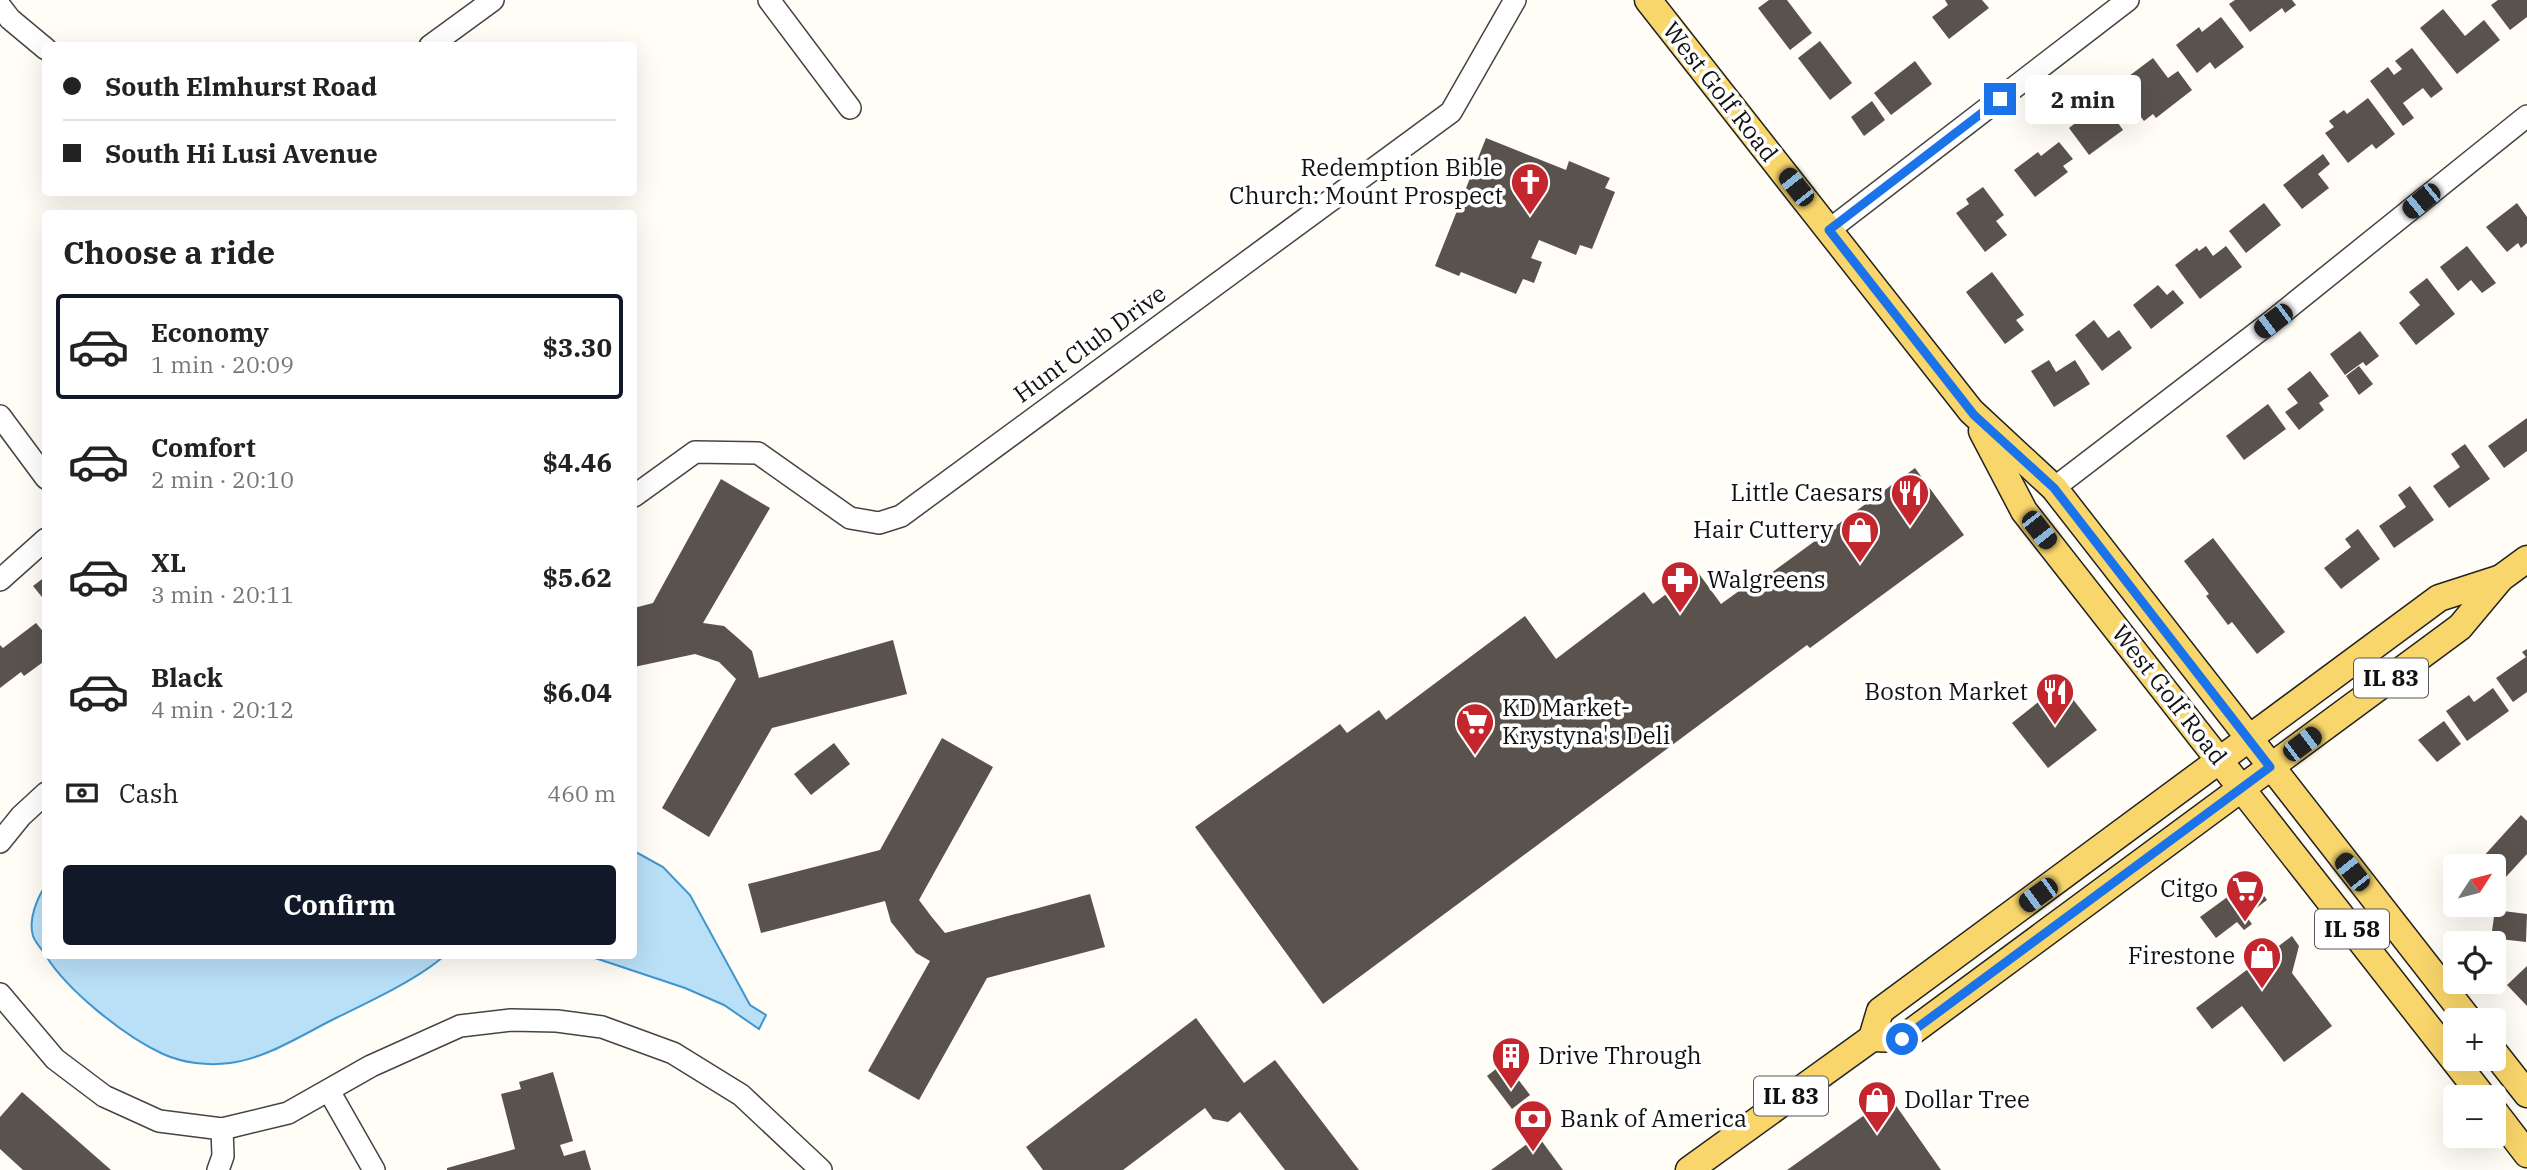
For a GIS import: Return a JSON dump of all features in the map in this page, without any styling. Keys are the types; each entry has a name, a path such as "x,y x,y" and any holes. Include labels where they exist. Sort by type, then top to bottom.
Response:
{"main road":[{"name":"West Golf Road","path":"1648,0 1974,415 2054,488 2460,1008"},
{"name":"West Golf Road","path":"1974,415 2024,511 2474,1085"},
{"name":"IL 83","path":"1872,1038 1902,1039 2460,627 2501,578 2527,559"},
{"name":"IL 83","path":"1689,1170 1872,1038 1880,1011 2439,598 2501,578"},
{"path":"2506,1067 2527,1094"},
{"path":"2506,1127 2527,1154"}],"street":[{"path":"436,42 494,0"},
{"path":"769,0 850,108"},
{"name":"Hunt Club Drive","path":"637,494 695,452 758,453 850,518 879,523 901,516 1451,113 1515,0"},
{"path":"1829,230 2128,0"},
{"path":"0,6 10,19 42,45"},
{"path":"2054,488 2273,321 2527,116"},
{"path":"0,416 42,473"},
{"path":"0,580 42,543"},
{"path":"0,842 21,816 42,797"},
{"path":"0,994 55,1059 104,1096 159,1121 222,1129 288,1113 371,1066 460,1026 511,1020 557,1021 602,1027 673,1053 741,1095 821,1170"},
{"path":"329,1091 374,1170"},
{"path":"218,1170 223,1156 222,1129"}],"water":[{"path":"637,853 663,867 690,895 750,1005 766,1015 759,1029 724,1005 685,988 598,959 637,959"},
{"path":"42,892 42,950 32,930 36,903"},
{"path":"48,959 440,959 393,990 286,1044 244,1060 213,1064 187,1062 171,1057 131,1036 82,998"}],"building":[{"path":"1769,0 1787,0 1812,33 1790,50 1758,8"},
{"path":"1945,0 1982,0 1989,8 1949,39 1932,17 1948,5"},
{"path":"2235,0 2292,0 2296,5 2285,13 2282,8 2250,32 2229,4"},
{"path":"2498,0 2527,0 2527,17 2510,30 2491,5"},
{"path":"2443,9 2465,36 2484,20 2500,40 2457,74 2420,28"},
{"path":"2221,17 2244,47 2215,69 2210,62 2197,73 2176,45 2199,27 2202,32"},
{"path":"1820,41 1852,83 1830,100 1798,58"},
{"path":"2412,48 2443,89 2431,98 2423,88 2403,103 2414,118 2403,126 2370,81 2388,67 2394,75 2402,69 2395,61"},
{"path":"2153,58 2168,78 2178,71 2192,90 2156,118 2153,114 2144,121 2117,85"},
{"path":"1915,61 1932,84 1891,115 1874,93"},
{"path":"2368,98 2395,134 2376,149 2372,144 2348,163 2325,133 2334,127 2329,121 2344,110 2347,114"},
{"path":"2114,100 2126,117 2118,123 2123,130 2089,155 2069,128 2092,110 2095,114"},
{"path":"1872,101 1885,120 1864,136 1851,117"},
{"name":"Redemption Bible Church: Mount Prospect","path":"1486,138 1566,170 1569,161 1610,178 1605,188 1615,192 1592,249 1580,245 1576,255 1539,240 1531,258 1542,262 1534,283 1523,279 1516,294 1461,272 1459,276 1435,266"},
{"path":"2059,142 2073,159 2063,166 2068,172 2035,197 2014,170 2038,152 2041,156"},
{"path":"2323,154 2330,164 2318,174 2329,188 2302,209 2283,185"},
{"path":"1983,187 2004,215 1996,221 2007,235 1985,252 1956,213 1969,204 1966,199"},
{"path":"2264,203 2281,225 2246,253 2229,231"},
{"path":"2517,203 2527,217 2527,243 2521,248 2518,243 2507,252 2486,227"},
{"path":"2206,246 2213,256 2226,246 2242,267 2200,299 2175,265 2197,248 2199,251"},
{"path":"2467,246 2496,283 2482,293 2471,280 2458,291 2440,267"},
{"path":"1992,272 2024,315 2016,320 2024,330 2005,344 1966,292"},
{"path":"2427,278 2455,314 2416,345 2399,323 2420,305 2409,292"},
{"path":"2158,285 2167,295 2173,290 2184,303 2151,329 2133,305"},
{"path":"2094,320 2108,338 2119,330 2132,348 2102,371 2075,335"},
{"path":"2360,331 2379,356 2366,366 2363,362 2345,375 2330,354"},
{"path":"2049,360 2056,372 2075,360 2090,384 2054,407 2031,371"},
{"path":"2359,366 2373,384 2359,395 2346,376"},
{"path":"2310,371 2329,396 2319,403 2324,410 2299,430 2285,412 2298,403 2287,389"},
{"path":"2268,404 2286,429 2244,460 2226,436"},
{"path":"2527,418 2527,451 2504,468 2488,446"},
{"path":"2465,444 2490,479 2449,508 2433,486 2460,467 2451,454"},
{"path":"1915,468 1964,535 1810,648 1807,645 1323,1004 1195,827 1340,724 1347,733 1379,710 1386,720 1525,616 1556,659 1644,592 1653,604 1697,571 1721,604 1757,578 1760,581"},
{"path":"721,479 770,508 703,623 724,626 752,651 759,678 893,640 907,694 772,728 709,837 662,808 736,679 719,662 695,654 637,666 637,607 653,603"},
{"path":"2410,486 2434,520 2394,548 2379,526 2406,507 2398,495"},
{"path":"2358,529 2380,559 2341,589 2324,568 2351,547 2345,539"},
{"path":"2213,538 2285,632 2257,654 2232,622 2228,625 2184,561"},
{"path":"42,579 42,597 33,586"},
{"path":"36,623 42,630 42,663 24,676 21,672 0,688 0,645 3,648"},
{"path":"2527,649 2527,692 2513,702 2496,678 2526,657 2522,652"},
{"name":"Boston Market","path":"2061,684 2097,730 2048,768 2012,723"},
{"path":"2493,688 2509,711 2467,741 2446,711 2469,695 2474,702"},
{"path":"2444,721 2461,744 2437,762 2418,740"},
{"path":"942,738 993,767 919,900 931,916 945,933 1090,894 1105,947 987,978 919,1100 868,1071 930,961 916,953 891,922 885,901 761,933 748,884 880,850"},
{"path":"834,743 850,764 811,795 794,774"},
{"path":"2521,815 2527,821 2527,854 2506,877 2506,854 2486,854"},
{"name":"Citgo","path":"2252,879 2267,900 2246,916 2252,924 2244,930 2237,922 2216,938 2200,917"},
{"path":"2506,911 2527,914 2526,942 2506,940 2506,931 2492,931 2494,917 2506,917"},
{"name":"Firestone","path":"2292,936 2299,946 2292,973 2332,1026 2284,1062 2242,1006 2212,1029 2196,1008"},
{"path":"2527,966 2527,1006 2507,985"},
{"path":"1196,1018 1244,1083 1275,1060 1359,1170 1285,1170 1240,1112 1228,1122 1213,1119 1205,1108 1123,1170 1043,1170 1026,1147"},
{"name":"Drive Through","path":"1505,1062 1530,1095 1512,1109 1487,1076"},
{"path":"553,1072 573,1141 560,1145 564,1156 585,1150 591,1170 447,1170 515,1149 501,1094 521,1089 519,1082"},
{"path":"22,1092 111,1170 23,1170 0,1149 0,1117"},
{"name":"Dollar Tree","path":"1890,1097 1941,1170 1787,1170"},
{"name":"Bank of America","path":"1538,1136 1563,1170 1491,1170"}],"place":[{"name":"Redemption Bible Church: Mount Prospect","path":"1530,216"},
{"name":"Little Caesars","path":"1910,527"},
{"name":"Hair Cuttery","path":"1860,564"},
{"name":"Walgreens","path":"1680,614"},
{"name":"Boston Market","path":"2055,726"},
{"name":"KD Market- Krystyna's Deli","path":"1475,756"},
{"name":"Citgo","path":"2245,923"},
{"name":"Firestone","path":"2262,990"},
{"name":"Drive Through","path":"1511,1090"},
{"name":"Dollar Tree","path":"1877,1134"},
{"name":"Bank of America","path":"1533,1153"}],"route":[{"path":"1902,1039 2270,767 2054,488 1974,415 1829,230 2000,99"}]}
